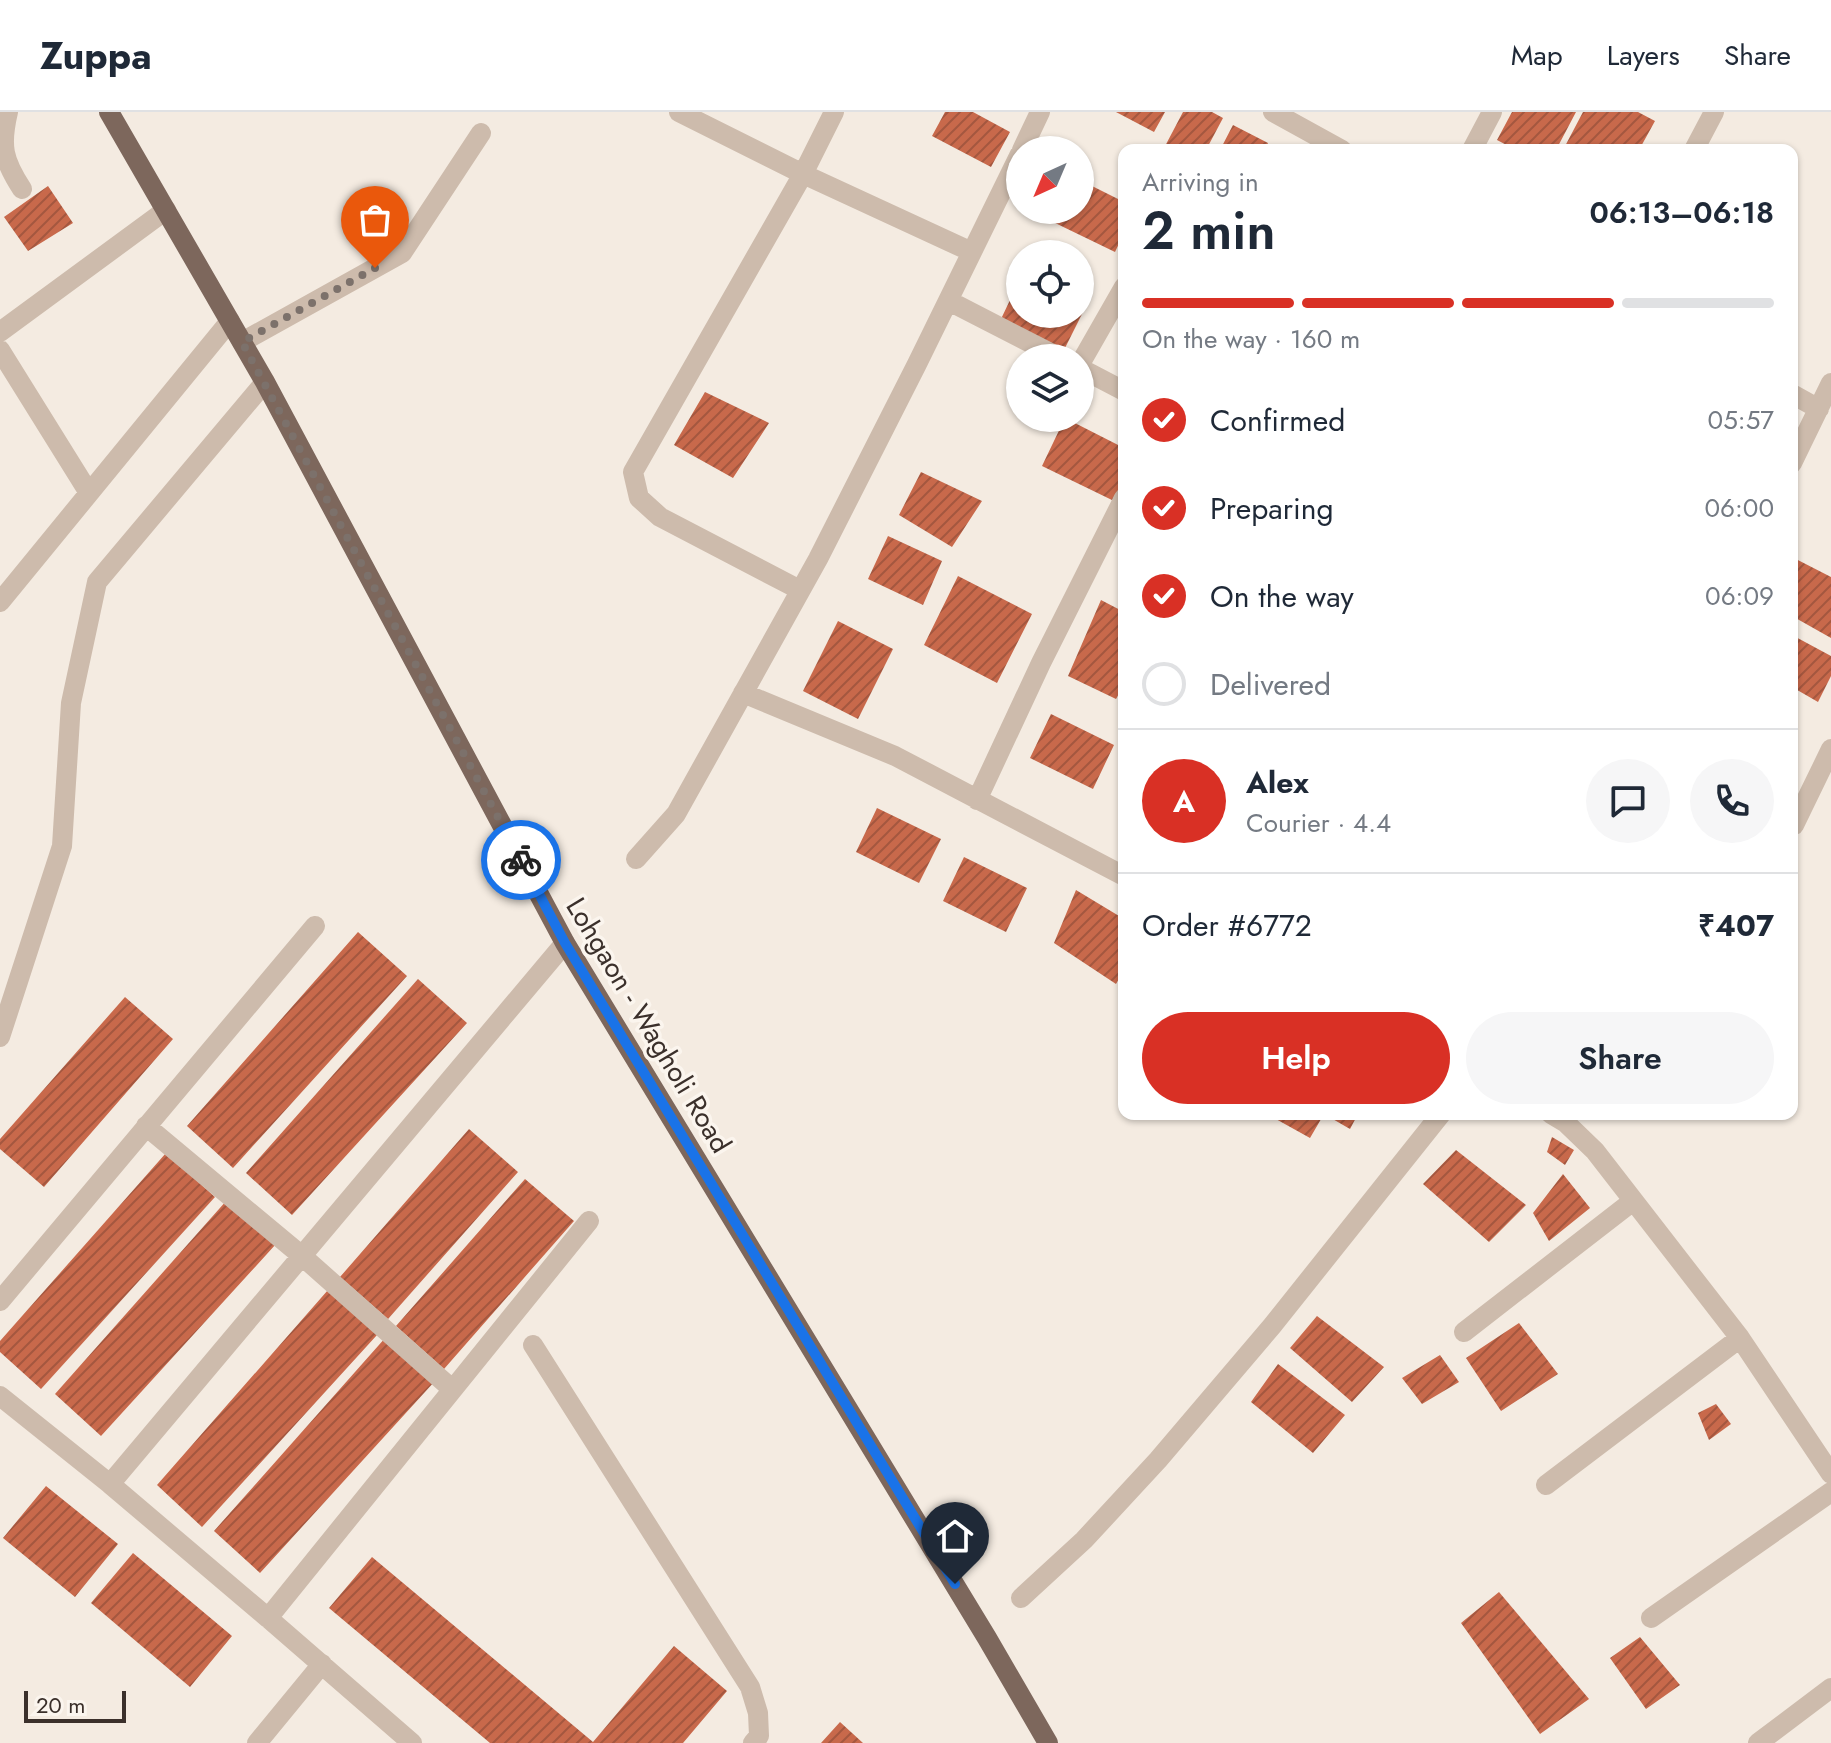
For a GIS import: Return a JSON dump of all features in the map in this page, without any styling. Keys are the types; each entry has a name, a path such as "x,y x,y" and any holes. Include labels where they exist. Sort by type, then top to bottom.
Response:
{"main road":[{"name":"Lohgaon - Wagholi Road","path":"109,112 265,382 565,943 979,1624 1044,1741"}],"street":[{"path":"8,112 1,130 2,151 22,189"},
{"path":"679,112 803,174 972,252"},
{"path":"800,590 660,517 639,498 633,472 803,174 834,112"},
{"path":"1029,136 1040,112"},
{"path":"1273,112 1331,144"},
{"path":"1475,144 1492,112"},
{"path":"1697,144 1714,112"},
{"path":"242,342 402,253 481,133"},
{"path":"636,859 676,814 818,559 1006,183"},
{"path":"0,332 166,210"},
{"path":"1092,344 1118,298"},
{"path":"949,301 1033,344"},
{"path":"0,602 230,321"},
{"path":"0,350 89,493"},
{"path":"1094,374 1118,388"},
{"path":"0,1037 62,846 71,703 97,582 265,382"},
{"path":"1798,451 1831,383"},
{"path":"1798,397 1819,409"},
{"path":"977,800 1118,510"},
{"path":"743,693 895,756 1118,873"},
{"path":"1798,817 1831,749"},
{"path":"0,1301 315,926"},
{"path":"110,1484 565,943"},
{"path":"1021,1598 1084,1540 1158,1460 1272,1326 1436,1120"},
{"path":"1561,1120 1595,1151 1740,1338 1831,1474"},
{"path":"146,1126 302,1256 452,1389"},
{"path":"1464,1332 1633,1201"},
{"path":"268,1618 589,1221"},
{"path":"1546,1485 1740,1338"},
{"path":"533,1345 750,1687 758,1713 759,1736 753,1743"},
{"path":"0,1396 110,1484 412,1743"},
{"path":"1651,1618 1831,1492"},
{"path":"257,1743 322,1664"},
{"path":"1758,1743 1831,1688"}],"building":[{"path":"945,112 973,112 1010,132 991,167 932,136"},
{"path":"1116,112 1165,112 1154,132"},
{"path":"1183,112 1212,112 1223,118 1209,144 1166,144"},
{"path":"1512,112 1576,112 1559,144 1505,144 1497,140"},
{"path":"1583,112 1638,112 1655,121 1642,144 1566,144"},
{"path":"1233,125 1268,143 1268,144 1223,144"},
{"path":"48,186 73,223 28,251 4,217"},
{"path":"1094,187 1118,199 1118,246 1115,252 1057,224 1094,224"},
{"path":"1019,328 1075,328 1067,344 1052,344"},
{"path":"705,392 769,423 733,478 674,445"},
{"path":"1058,432 1093,432 1118,445 1118,493 1114,501 1042,466"},
{"path":"921,472 982,501 952,547 899,515"},
{"path":"888,536 942,561 923,605 868,579"},
{"path":"1798,560 1831,577 1831,638 1798,619"},
{"path":"958,576 1032,614 997,683 924,645"},
{"path":"1101,600 1118,609 1116,699 1068,676"},
{"path":"838,621 893,649 858,719 803,691"},
{"path":"1798,638 1831,656 1831,676 1818,702 1798,690"},
{"path":"1051,714 1114,745 1093,789 1030,758"},
{"path":"877,808 941,839 919,883 856,852"},
{"path":"964,857 1027,888 1006,932 943,901"},
{"path":"1076,890 1118,915 1116,984 1054,943"},
{"path":"358,932 407,976 233,1168 187,1126"},
{"path":"418,979 467,1023 292,1215 246,1173"},
{"path":"125,997 173,1039 44,1187 0,1149 0,1139"},
{"path":"1278,1120 1320,1120 1310,1138"},
{"path":"1334,1120 1355,1120 1350,1129"},
{"path":"469,1129 518,1172 388,1319 340,1277"},
{"path":"1552,1137 1574,1150 1565,1165 1547,1152"},
{"path":"1456,1150 1526,1205 1489,1242 1423,1184"},
{"path":"166,1153 215,1197 41,1389 0,1352 0,1341"},
{"path":"1563,1174 1590,1208 1549,1241 1533,1213"},
{"path":"525,1179 574,1221 444,1369 396,1326"},
{"path":"227,1200 276,1244 101,1436 55,1394"},
{"path":"328,1290 377,1335 202,1527 157,1485"},
{"path":"1317,1316 1384,1367 1352,1402 1290,1348"},
{"path":"1519,1323 1558,1374 1501,1411 1466,1358"},
{"path":"386,1337 435,1381 260,1573 214,1531"},
{"path":"1440,1355 1459,1382 1422,1404 1402,1378"},
{"path":"1278,1364 1345,1415 1313,1453 1251,1402"},
{"path":"1716,1404 1731,1424 1709,1440 1698,1413"},
{"path":"46,1486 118,1544 75,1597 3,1538"},
{"path":"133,1553 232,1636 190,1687 91,1603"},
{"path":"372,1557 593,1742 674,1646 727,1691 683,1743 490,1743 329,1608"},
{"path":"1499,1592 1589,1699 1540,1734 1461,1623"},
{"path":"1640,1637 1680,1685 1646,1709 1610,1658"},
{"path":"840,1722 863,1743 821,1743"}],"way so far":[{"path":"375,268 242,342 521,860"}],"route":[{"path":"521,860 565,943 955,1584"}]}
